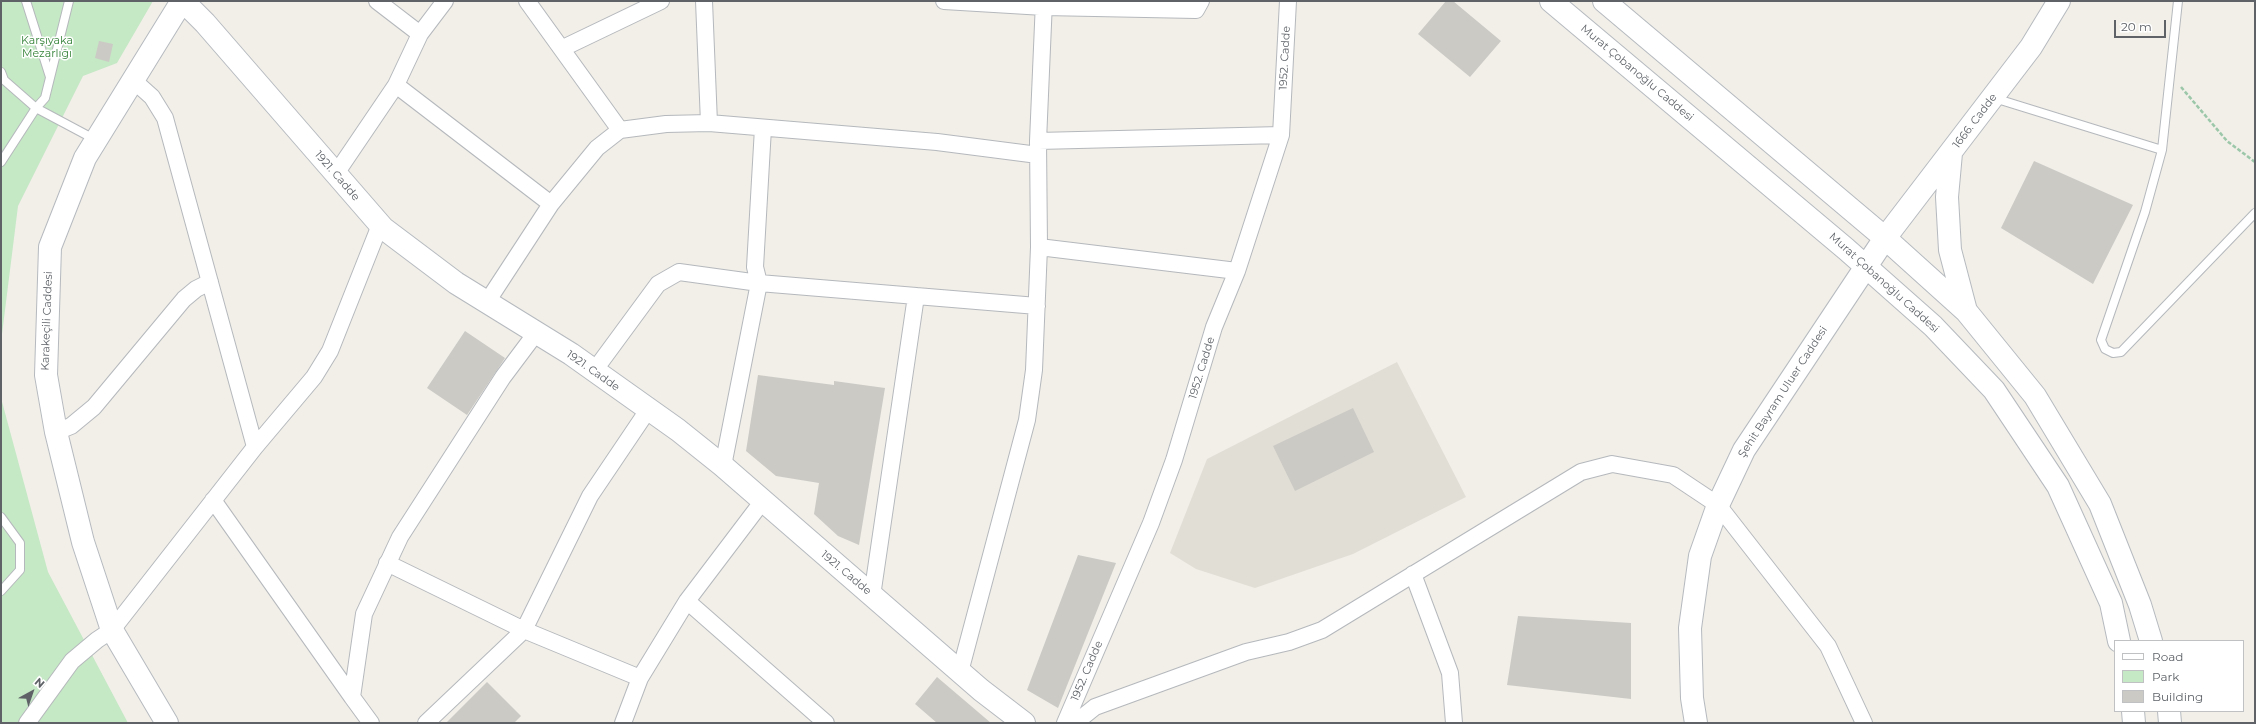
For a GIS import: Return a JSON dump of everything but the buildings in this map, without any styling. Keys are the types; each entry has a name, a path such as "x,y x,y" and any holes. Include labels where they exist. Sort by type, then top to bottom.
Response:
{"main road":[{"name":"Karakeçili Caddesi","path":"167,723 112,630 83,542 56,432 46,375 50,247 85,158 182,1"},
{"name":"1921. Cadde","path":"182,1 205,23 335,175 380,225 456,283 594,371 723,466 762,502 960,672 1024,723"},
{"name":"Murat Çobanoğlu Caddesi","path":"1551,1 1933,326 1994,390 2058,486 2111,603 2119,640"},
{"path":"1604,1 1885,238 1966,311 2035,396 2100,504 2140,605 2151,640"},
{"name":"1666. Cadde","path":"1885,238 2032,47 2059,1"},
{"path":"1951,153 1947,197 1950,250 1966,311"},
{"name":"Şehit Bayram Uluer Caddesi","path":"1696,723 1692,698 1690,628 1700,556 1718,505 1744,450 1885,238"},
{"path":"2133,712 2134,723"},
{"path":"2169,712 2170,723"}],"street":[{"path":"377,1 420,34"},
{"path":"335,175 396,85 420,34 445,1"},
{"path":"527,1 563,48 620,130"},
{"path":"563,48 661,1"},
{"path":"704,1 710,123"},
{"path":"944,1 1196,10 1201,1"},
{"name":"1952. Cadde","path":"1065,723 1151,523 1174,460 1214,327 1237,271 1281,134 1288,1"},
{"path":"960,672 1027,420 1034,370 1039,247 1038,148 1044,4"},
{"path":"133,80 152,97 165,118 255,447"},
{"path":"396,85 551,204"},
{"path":"486,302 551,204 597,148 620,130 666,124 710,123 937,142 1038,148 1281,134"},
{"path":"723,466 759,283 755,267 763,128"},
{"path":"26,723 72,661 97,640 112,630 182,543 213,500 255,447 314,377 330,351 380,225"},
{"path":"1039,247 1237,271"},
{"path":"594,371 658,284 679,272 759,283 1037,306"},
{"path":"56,432 71,426 94,407 184,299 196,289 210,282"},
{"path":"872,596 916,296"},
{"path":"352,697 364,614 400,536 503,377 536,333"},
{"path":"426,723 524,630 590,496 648,410"},
{"path":"1075,723 1095,707 1246,652 1289,642 1322,630 1581,472 1612,464 1673,475 1718,505 1828,646 1864,723"},
{"path":"213,500 371,723"},
{"path":"623,723 640,678 688,601 762,502"},
{"path":"387,563 524,630 640,678"},
{"path":"1413,574 1450,673 1454,723"},
{"path":"688,601 826,723"}],"lane":[{"path":"26,1 50,77"},
{"path":"1,162 36,108 45,98 69,1"},
{"path":"2178,1 2162,150 2145,212 2101,340 2105,349 2108,352 2121,352 2255,213"},
{"path":"1,72 4,80 36,108 96,140"},
{"path":"1993,97 2162,150"},
{"path":"1,517 20,543 20,570 1,591"}],"path":[{"path":"2171,75 2227,141 2255,162"}],"shaded area":[{"path":"1397,362 1466,497 1353,554 1255,588 1196,569 1170,553 1207,459"}],"green space":[{"name":"Karşıyaka Mezarlığı","path":"1,1 153,1 117,63 83,76 18,206 1,342"},
{"path":"1,398 48,572 128,723 1,723"}]}
